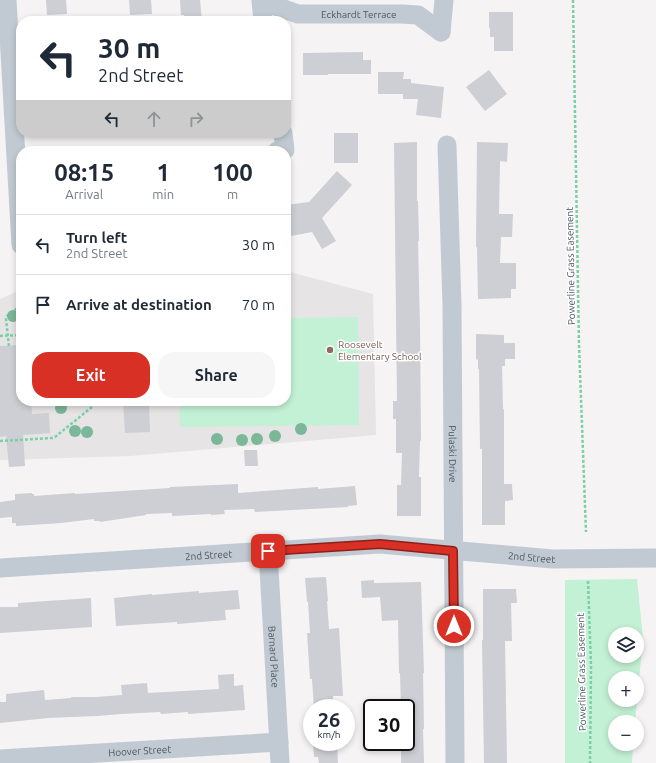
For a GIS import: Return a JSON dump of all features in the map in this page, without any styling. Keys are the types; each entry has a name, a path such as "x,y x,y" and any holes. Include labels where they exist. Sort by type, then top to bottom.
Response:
{"street":[{"path":"6,0 13,177 16,202"},
{"name":"Eckhardt Terrace","path":"263,16 261,1 298,14 418,15 441,32 444,0"},
{"name":"Pulaski Drive","path":"447,145 452,306 455,763"},
{"name":"2nd Street","path":"0,568 380,544 553,559 656,558"},
{"name":"Barnard Place","path":"268,551 280,763"},
{"name":"Hoover Street","path":"0,759 279,742"}],"path":[{"name":"Powerline Grass Easement","path":"573,0 579,337 586,532"},
{"path":"9,346 6,320 7,316 16,309"},
{"path":"0,336 16,335"},
{"path":"0,441 55,437 92,407"},
{"name":"Powerline Grass Easement","path":"588,581 591,666 590,763"}],"shaded area":[{"name":"Roosevelt Elementary School","path":"291,272 373,294 376,435 130,456 0,460 0,299 16,292 16,406 291,406"}],"green space":[{"path":"358,317 359,425 180,427 179,406 291,406 291,318"},
{"path":"637,579 642,627 608,627 608,663 641,663 640,671 608,671 608,707 636,707 636,715 608,715 608,751 633,751 632,763 565,763 565,580"}],"building":[{"path":"46,0 66,0 67,14 47,15"},
{"path":"129,0 151,0 152,14 130,15"},
{"path":"180,0 200,0 202,16 181,15"},
{"path":"489,12 513,12 513,51 494,51 494,37 490,37"},
{"path":"363,52 363,60 371,60 371,74 303,75 303,53"},
{"path":"489,70 507,94 485,111 466,87"},
{"path":"378,72 404,72 403,79 411,79 411,83 444,87 441,118 416,115 418,99 403,99 403,94 378,94"},
{"path":"334,133 358,133 358,163 334,163"},
{"path":"417,142 421,441 419,477 421,477 421,516 397,516 397,485 401,485 402,453 396,453 396,419 393,419 393,401 397,401 394,143"},
{"path":"477,142 508,143 507,162 500,161 499,214 513,214 512,237 501,237 500,263 516,263 516,289 511,289 511,298 478,299 476,247"},
{"path":"337,171 352,185 322,218 336,241 322,249 312,232 291,236 291,204 309,202"},
{"path":"476,334 504,335 504,343 515,343 515,359 505,359 505,366 502,366 504,409 504,484 512,484 513,500 505,501 505,525 482,525 482,449 480,449 479,369 478,360 476,359"},
{"path":"16,345 16,406 31,406 32,414 49,413 50,433 23,435 25,466 9,467 6,436 0,437 0,346"},
{"path":"123,406 149,406 150,432 125,433"},
{"path":"244,450 257,450 258,466 245,466"},
{"path":"238,484 238,493 318,487 318,489 355,486 357,505 348,507 255,512 254,509 224,510 225,514 211,515 172,516 172,513 146,514 100,522 94,521 94,519 16,526 16,523 12,523 12,517 0,518 0,502 15,500 15,494 32,493 34,496"},
{"path":"326,577 329,629 339,628 343,696 333,696 333,699 313,699 312,679 310,679 307,633 310,633 305,578"},
{"path":"374,580 374,583 421,582 424,673 424,763 401,763 401,751 415,751 415,699 401,699 398,620 382,621 380,597 362,598 361,581"},
{"path":"483,589 516,589 517,603 511,603 512,641 505,641 507,763 484,763 482,640"},
{"path":"238,590 240,609 225,610 226,620 177,624 177,622 116,626 114,598 152,594"},
{"path":"91,598 92,627 0,633 0,607 18,607 18,603"},
{"path":"234,674 234,686 243,685 245,710 188,714 188,712 161,714 160,712 122,714 48,718 0,723 0,702 6,702 6,694 44,690 45,700 71,697 122,695 121,685 147,683 148,693 219,689 218,675"},
{"path":"314,751 337,751 338,763 319,763 318,757 314,757"}],"place":[{"name":"Roosevelt Elementary School","path":"330,350"}],"route":[{"path":"268,551 380,544 453,551 454,626"}]}
